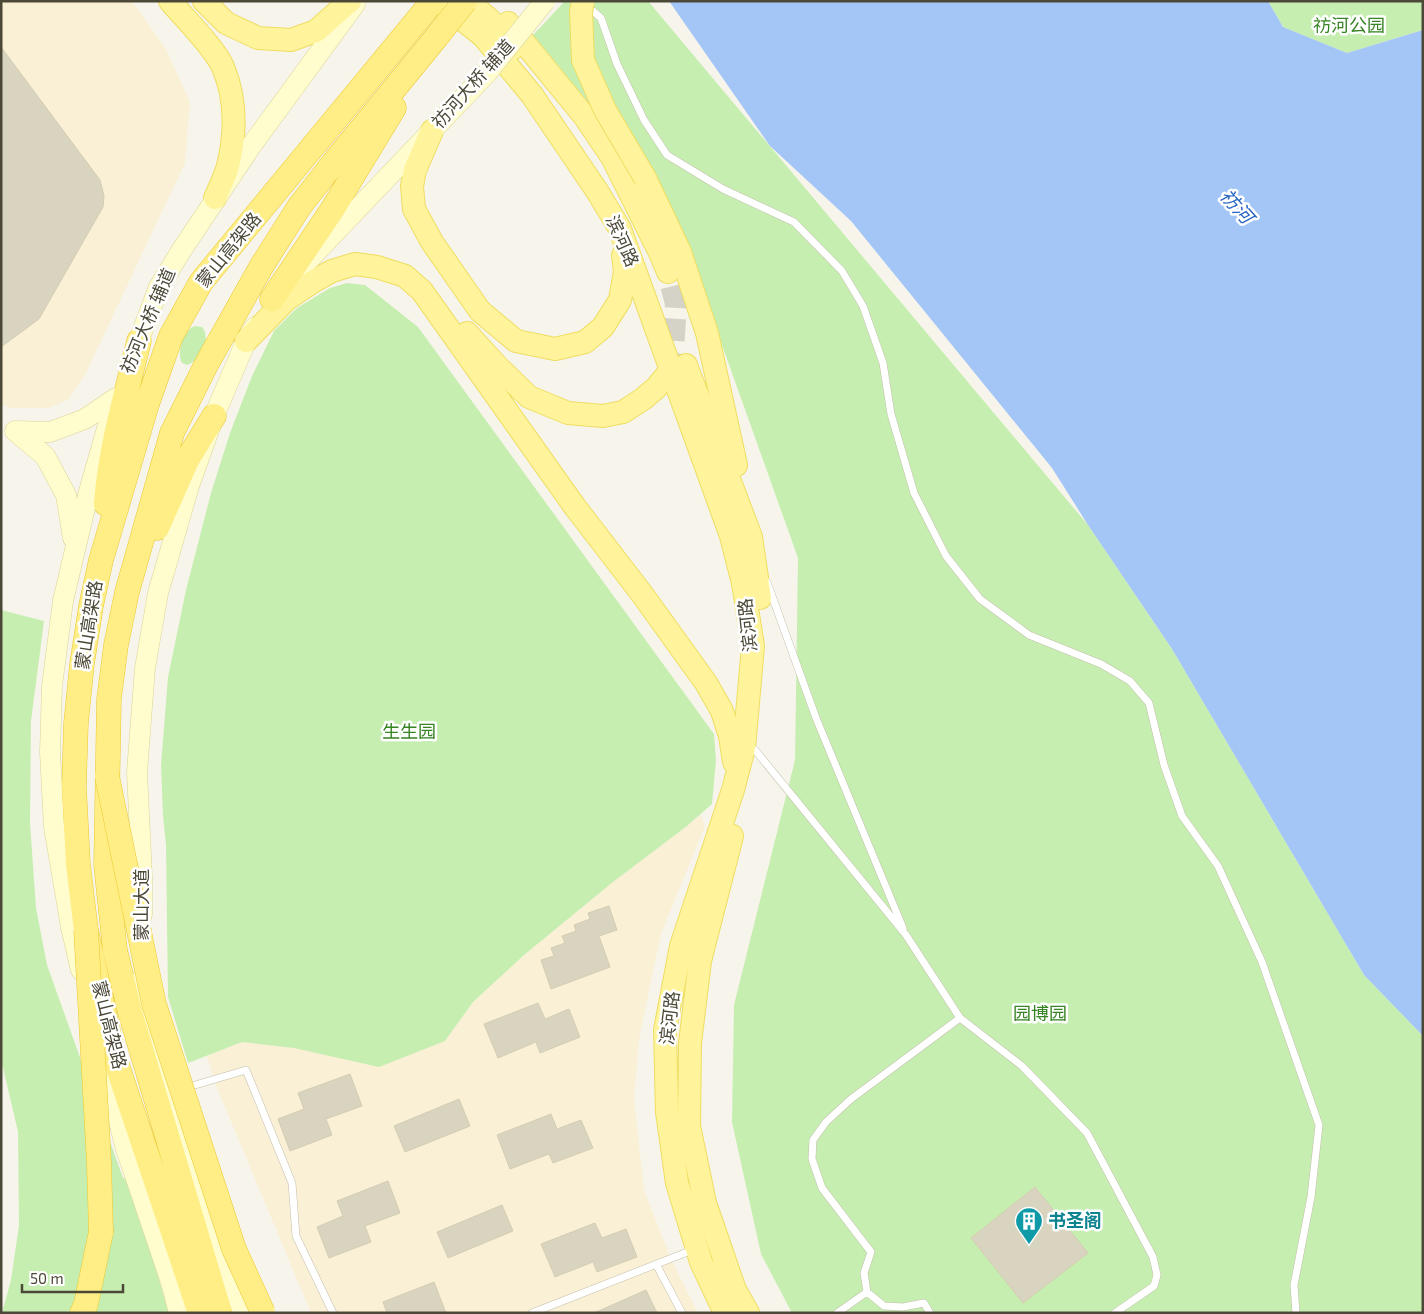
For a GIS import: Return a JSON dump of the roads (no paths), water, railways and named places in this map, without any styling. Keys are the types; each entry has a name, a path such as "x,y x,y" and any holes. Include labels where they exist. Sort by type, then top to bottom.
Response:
{"highway":[{"path":"272,299 332,210 439,34 466,1"},
{"name":"蒙山高架路","path":"200,1313 114,1053 86,930 77,854 74,786 76,723 91,606 101,560 147,404 171,336 201,282 427,9"},
{"name":"蒙山高架路","path":"220,1313 130,1012 115,950 106,865 109,699 116,645 129,585 172,433 206,365 256,275 299,207 439,34"},
{"path":"101,560 107,483 116,433 139,341"},
{"path":"129,585 157,530 187,460 214,416"},
{"path":"107,776 154,1004 234,1249 263,1313"},
{"path":"86,930 102,1232 97,1313"},
{"path":"82,1313 86,1304 102,1232"}],"main road":[{"path":"170,1 212,50 222,66 232,98 234,132 228,167 215,198"},
{"path":"204,1 226,23 258,38 291,40 316,31 350,1"},
{"name":"祊河大桥 辅道","path":"179,1313 126,1149 106,1074 71,927 54,827 50,752 52,686 63,601 98,454 116,398 159,287 181,250 251,146 357,1"},
{"name":"滨河路","path":"439,1 482,36 532,95 597,191 620,229 731,536 743,583 753,646 744,748 733,790 681,946 665,1030 667,1112 677,1182 701,1262 725,1313"},
{"name":"滨河路","path":"466,1 490,20 560,111 621,200 659,290 751,537 765,643 763,690 755,750 700,961 690,1043 689,1126 705,1203 735,1290 748,1313"},
{"path":"474,1 494,11 511,26 585,117 612,157 668,272"},
{"name":"祊河大桥 辅道","path":"189,486 214,416 246,341 272,299 486,73 545,1"},
{"path":"582,1 580,12 583,60 605,110 645,178 680,252 707,333 751,537"},
{"path":"432,131 415,170 412,186 414,209 432,242 480,311 516,340 556,349 585,342 603,327 620,300 624,281 625,271 620,229"},
{"path":"246,341 287,299 332,271 355,264 377,267 405,276 464,330 529,397 568,413 603,416 623,412 643,399 666,376"},
{"path":"422,291 575,507 642,594 706,683 722,711 730,736 734,758 733,790"},
{"path":"75,548 66,495 45,456 14,430 50,432 85,419 116,398"},
{"name":"蒙山大道","path":"189,486 158,593 145,668 137,772 142,877 142,1007 171,1112 243,1313"}],"lane":[{"path":"582,1 602,18 617,64 644,120 667,155 723,189 794,222 842,271 863,306 883,363 891,414 914,493 946,556 980,599 1030,635 1101,664 1130,681 1149,703 1164,765 1182,816 1218,866 1262,962 1319,1125 1311,1197 1294,1285 1296,1313"},
{"path":"751,537 816,718 906,935"},
{"path":"755,750 906,935 960,1018 1022,1066 1087,1133 1153,1257 1157,1275 1154,1286 1115,1313"},
{"path":"930,1313 924,1303 903,1307 884,1306 867,1292 864,1273 871,1252 822,1188 812,1160 813,1140 826,1122 851,1099 960,1018"},
{"path":"167,1095 246,1070 292,1183 296,1236 333,1313"},
{"path":"532,1313 697,1248"},
{"path":"656,1264 682,1313"},
{"path":"837,1313 867,1292"}],"water":[{"name":"祊河","path":"669,1 1268,1 1283,27 1347,53 1423,30 1423,1036 1364,975 1172,649 1052,468 851,221 770,146"}],"tunnel":[{"path":"667,373 673,350 676,304 668,272"}],"place":[{"name":"书圣阁","path":"1029,1245"}],"park label":[{"name":"祊河公园","path":"1349,26"},
{"name":"生生园","path":"409,732"},
{"name":"园博园","path":"1040,1014"}]}
